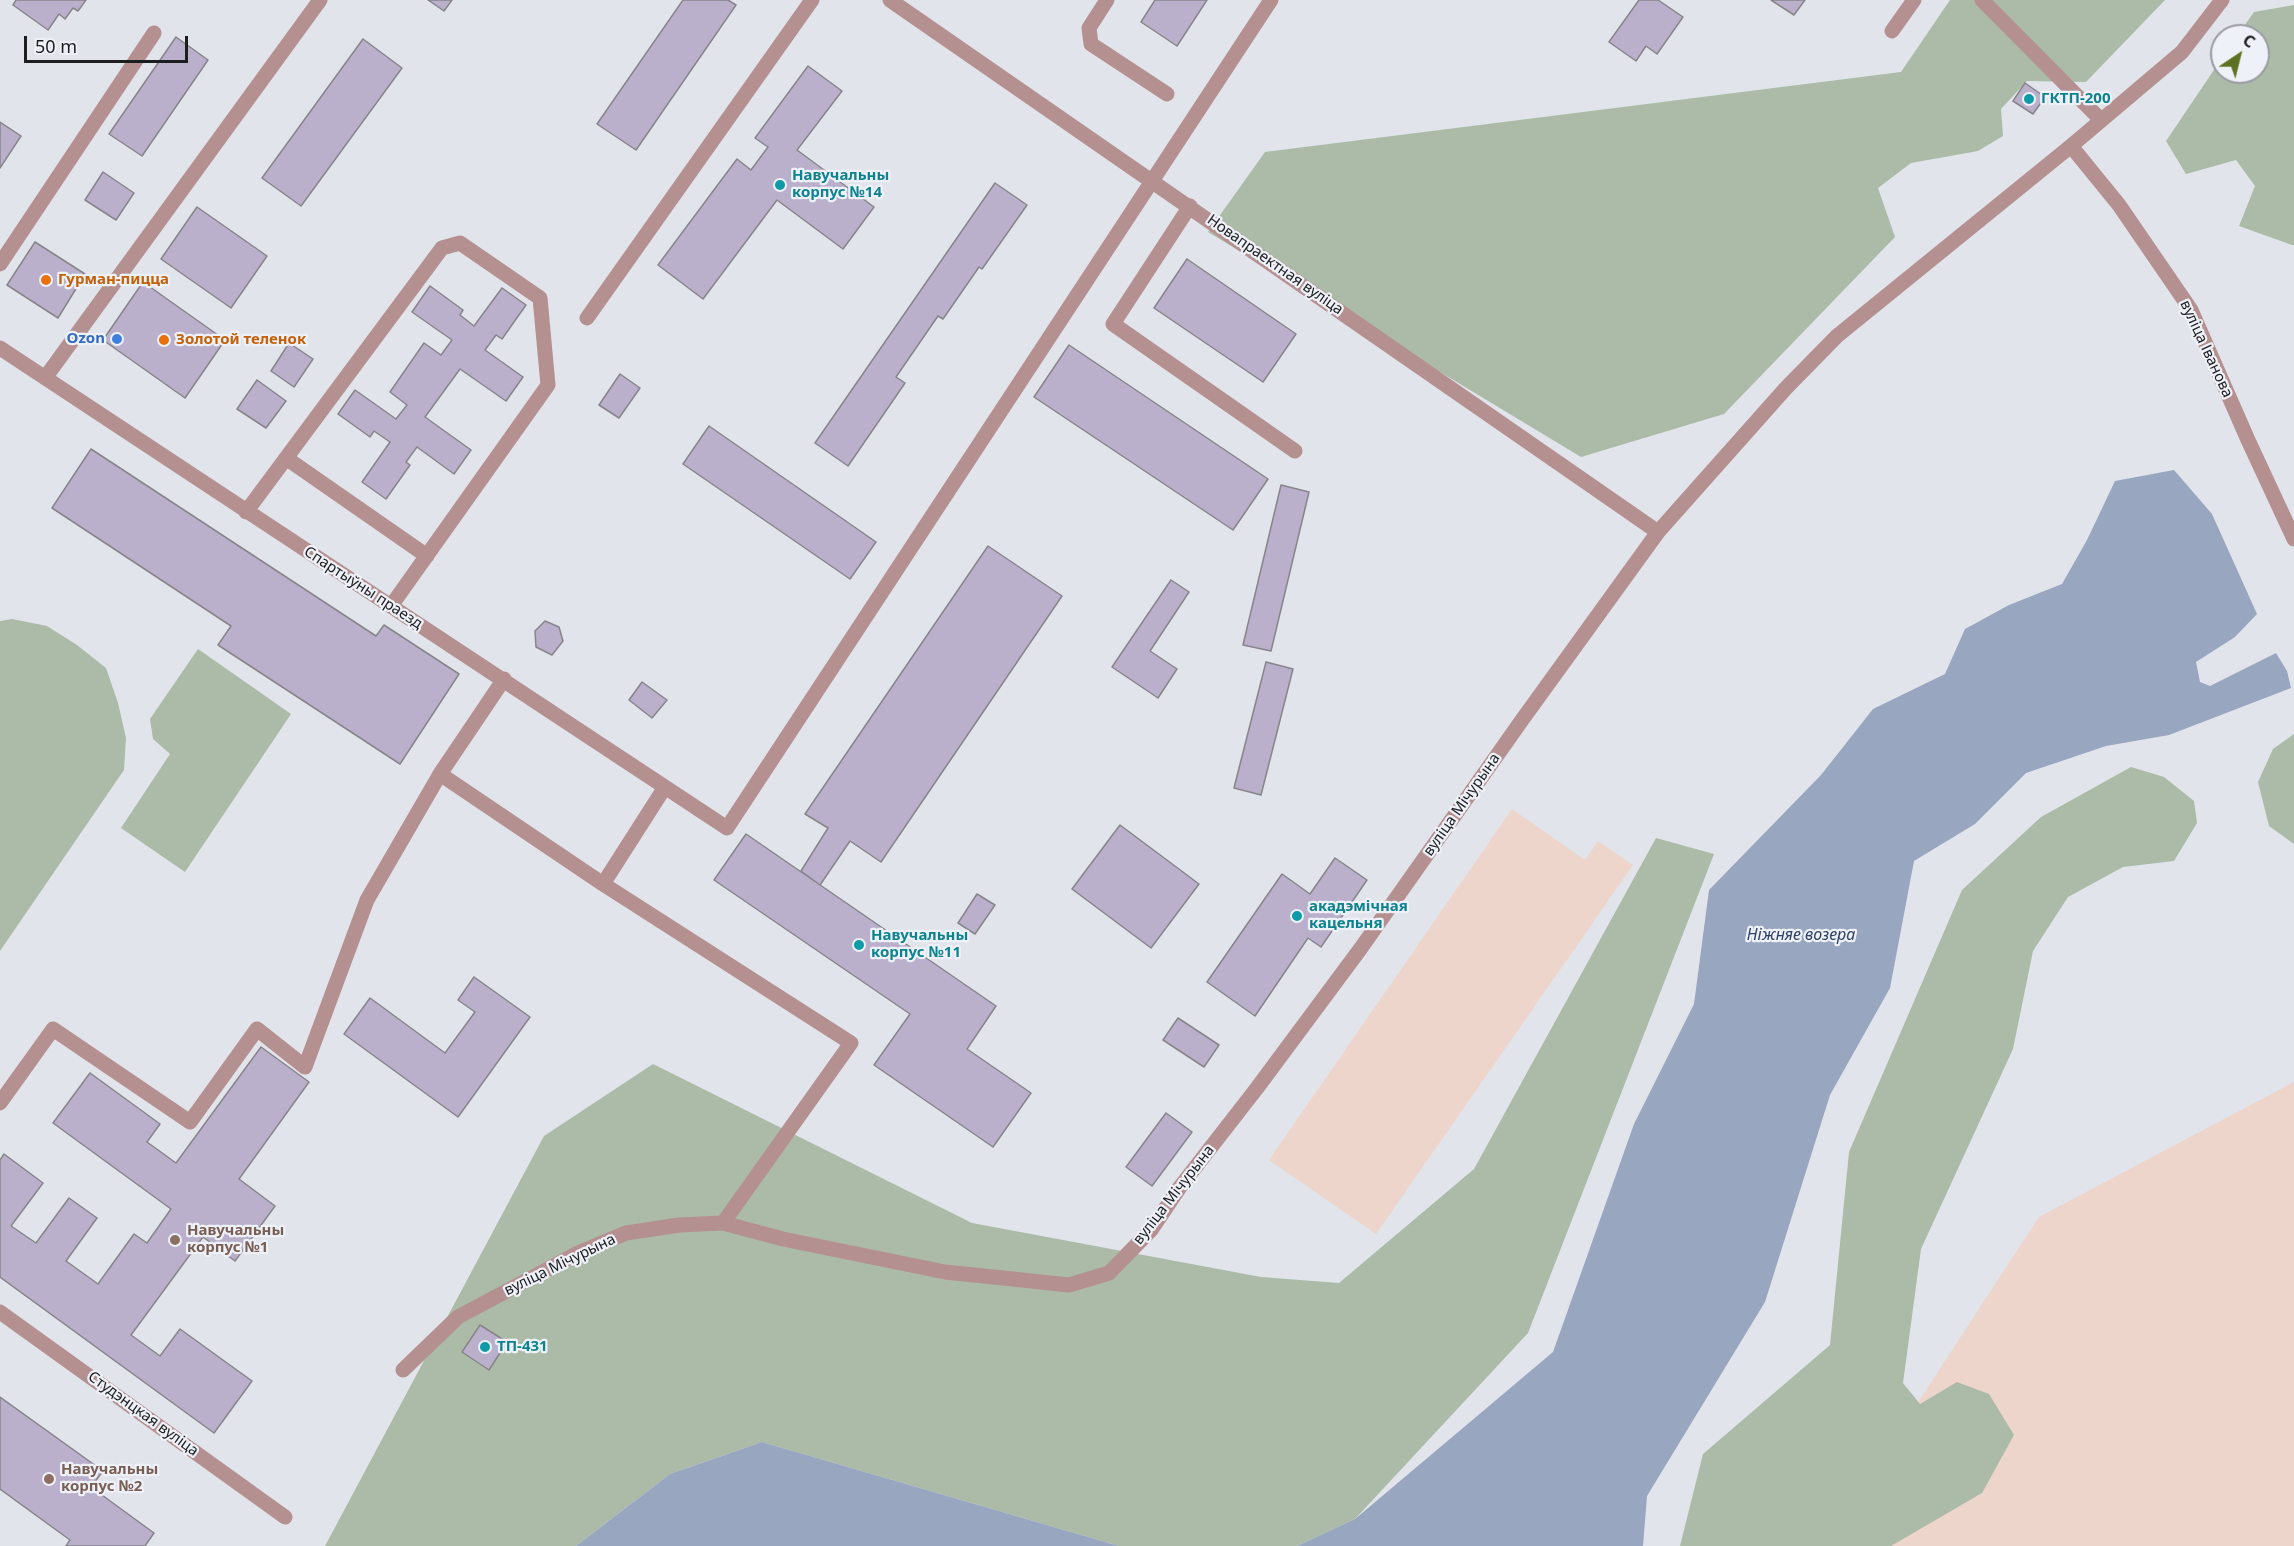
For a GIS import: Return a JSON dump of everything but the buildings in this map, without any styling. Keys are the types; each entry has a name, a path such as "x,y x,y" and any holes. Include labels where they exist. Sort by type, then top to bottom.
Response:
{"street":[{"path":"45,378 320,0"},
{"path":"587,318 812,0"},
{"name":"Новапраектная вуліца","path":"890,0 1658,532"},
{"path":"1107,0 1089,28 1090,44 1167,94"},
{"path":"1151,179 1271,0"},
{"path":"1892,31 1914,0"},
{"path":"1982,0 2101,120"},
{"name":"вуліца Мічурына","path":"403,1370 458,1317 576,1254 626,1233 679,1225 723,1223 783,1239 945,1272 1069,1285 1109,1273 1151,1230 1180,1187 1361,948 1658,532 1786,388 1837,336 2071,146 2182,52 2222,0"},
{"path":"0,264 154,33"},
{"name":"вуліца Іванова","path":"2071,146 2119,205 2191,310 2294,539"},
{"name":"Спартыўны праезд","path":"0,348 727,828 1151,179"},
{"path":"1190,206 1113,324 1295,451"},
{"path":"246,512 442,248 460,243 540,298 548,385 391,606"},
{"path":"286,458 427,556"},
{"path":"0,1103 53,1029 190,1122 257,1029 305,1068 367,900 440,774 504,679"},
{"path":"440,774 603,884 851,1043 723,1223"},
{"path":"603,884 665,787"},
{"name":"Студэнцкая вуліца","path":"0,1312 285,1517"}],"shaded area":[{"path":"1512,809 1585,860 1598,841 1633,865 1376,1234 1269,1160"},
{"path":"2294,1082 2294,1546 1824,1546 2039,1217"}],"green space":[{"path":"1950,0 2165,0 2086,82 2027,81 2001,109 2003,136 1978,151 1911,163 1878,188 1895,237 1724,414 1581,457 1208,232 1265,152 1901,72"},
{"path":"2294,5 2294,245 2239,226 2255,186 2236,160 2186,174 2166,141 2210,76 2210,84 2270,84 2270,24 2246,24 2254,12"},
{"path":"12,619 47,626 77,645 106,668 118,703 126,738 124,770 0,951 0,621"},
{"path":"198,649 291,714 185,872 121,828 170,754 153,739 150,719"},
{"path":"2294,734 2294,844 2269,826 2258,782 2273,749"},
{"path":"2131,767 2164,777 2194,801 2197,823 2174,861 2123,867 2068,897 2033,951 2013,1049 1921,1249 1903,1383 1920,1404 1957,1382 1989,1394 2014,1435 1982,1493 1891,1546 1680,1546 1703,1454 1830,1345 1849,1152 1962,890 2041,817"},
{"path":"1656,838 1714,854 1528,1333 1355,1519 1297,1546 1119,1546 762,1442 670,1474 576,1546 325,1546 544,1136 653,1064 972,1223 1261,1277 1339,1283 1474,1169"}],"water":[{"name":"Ніжняе возера","path":"2174,470 2212,514 2257,614 2235,637 2196,662 2200,682 2210,686 2276,653 2287,671 2291,688 2169,735 2106,746 2026,773 1975,824 1914,861 1890,988 1830,1095 1765,1302 1647,1496 1643,1546 1297,1546 1355,1519 1553,1352 1634,1124 1694,1004 1709,890 1821,775 1873,709 1945,674 1965,629 2009,605 2062,584 2087,540 2115,481"},
{"path":"762,1442 1119,1546 576,1546 670,1474"}],"place":[{"name":"ГКТП-200","path":"2029,99"},
{"name":"Навучальны корпус №14","path":"780,185"},
{"name":"Гурман-пицца","path":"46,280"},
{"name":"Ozon","path":"117,339"},
{"name":"Золотой теленок","path":"164,340"},
{"name":"акадэмічная кацельня","path":"1297,916"},
{"name":"Навучальны корпус №11","path":"859,945"},
{"name":"Навучальны корпус №1","path":"175,1240"},
{"name":"ТП-431","path":"485,1347"},
{"name":"Навучальны корпус №2","path":"49,1479"}]}
